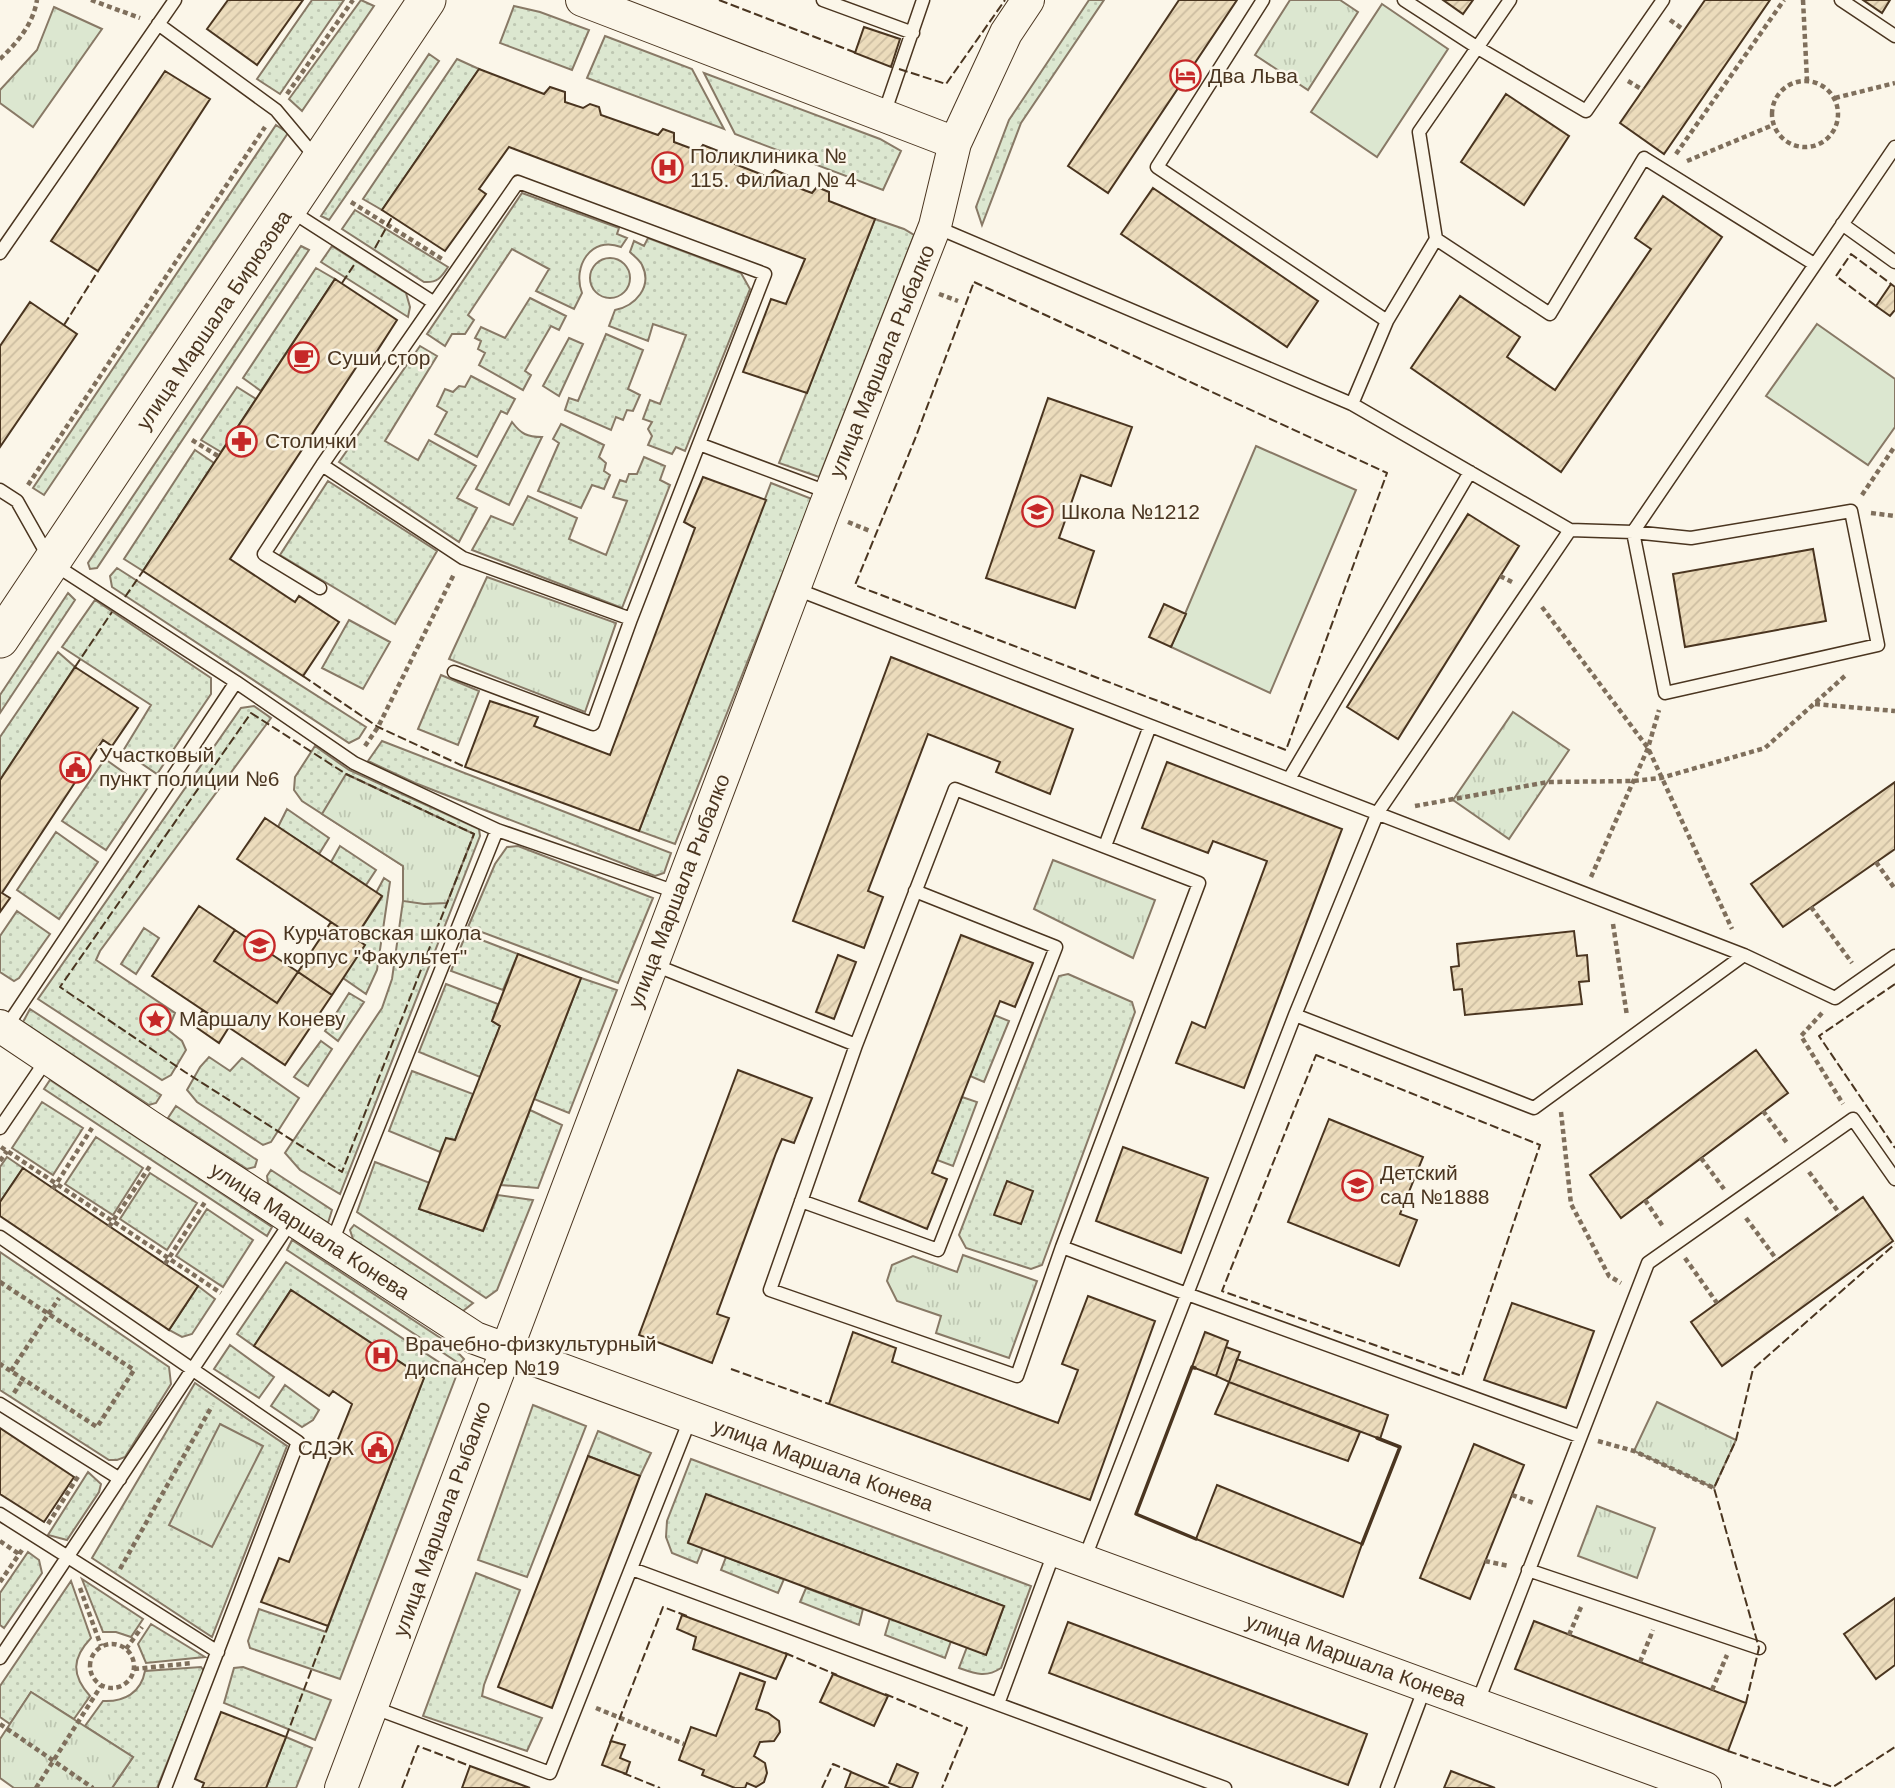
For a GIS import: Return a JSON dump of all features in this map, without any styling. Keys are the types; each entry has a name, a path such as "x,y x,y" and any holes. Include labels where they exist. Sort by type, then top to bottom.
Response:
{"main road":[{"name":"улица Маршала Бирюзова","path":"0,639 426,0"}],"street":[{"path":"582,0 955,143"},
{"name":"улица Маршала Рыбалко","path":"341,1788 830,493 935,226 955,143 1006,33 1028,0"},
{"name":"улица Маршала Конева","path":"3,1028 475,1339 1705,1788"}],"lane":[{"path":"0,253 175,0"},
{"path":"823,0 913,33"},
{"path":"884,114 923,0"},
{"path":"1264,0 1157,167 1387,321"},
{"path":"1404,0 1478,48 1586,111 1663,0"},
{"path":"1352,404 1387,321 1436,239 1419,132 1510,0"},
{"path":"1841,0 1895,36"},
{"path":"158,24 276,110 319,162"},
{"path":"935,226 1352,404 1570,530 1633,532 1691,538 1851,511 1878,645 1665,693 1633,532 1895,147"},
{"path":"1436,239 1550,314 1644,158 1814,264"},
{"path":"320,589 264,554 433,302 518,182 765,274 593,724 454,672"},
{"path":"287,209 433,302"},
{"path":"1842,225 1895,262"},
{"path":"699,444 830,493"},
{"path":"322,466 463,558 631,619"},
{"path":"1289,779 1470,472"},
{"path":"0,491 17,501 52,563 236,682 354,763 496,830 679,893"},
{"path":"1084,1560 1295,1016 1378,812 1570,530"},
{"path":"794,589 1610,902 1744,955 1835,998 1895,956"},
{"path":"3,1028 236,682"},
{"path":"1105,846 1150,726"},
{"path":"955,789 1105,846 1199,883 1062,1247 1017,1376 769,1290 856,1045 955,789"},
{"path":"331,1245 496,830"},
{"path":"801,1201 938,1250 1056,947 915,891"},
{"path":"1295,1016 1534,1108 1744,955"},
{"path":"652,964 856,1045"},
{"path":"0,1128 48,1058"},
{"path":"1477,1704 1648,1263 1853,1119 1895,1179"},
{"path":"0,1658 293,1220"},
{"path":"0,1237 298,1442 165,1788"},
{"path":"1062,1247 1580,1436"},
{"path":"0,1404 120,1479"},
{"path":"372,1707 550,1773 691,1417"},
{"path":"0,1514 153,1611 216,1656"},
{"path":"998,1704 1055,1549"},
{"path":"632,1570 1225,1788"},
{"path":"1528,1570 1733,1641 1759,1647"},
{"path":"1387,1788 1426,1685"}],"path":[{"path":"0,59 16,44 34,14 37,0"},
{"path":"91,0 158,24"},
{"path":"17,501 276,110 353,0"},
{"path":"1664,171 1784,0"},
{"path":"1803,0 1807,80"},
{"path":"1807,80 1818,83 1835,98 1838,108 1835,130 1818,145 1807,148 1796,146 1778,135 1772,114 1778,93 1786,86 1807,80"},
{"path":"1835,98 1895,83"},
{"path":"1664,171 1773,125"},
{"path":"351,202 458,268"},
{"path":"192,440 218,457"},
{"path":"1851,511 1895,446"},
{"path":"354,763 378,727 463,558"},
{"path":"1500,576 1529,590 1648,748 1744,955"},
{"path":"1378,812 1548,782 1661,778 1765,748 1878,645"},
{"path":"1584,892 1648,748 1665,693"},
{"path":"1814,704 1895,710"},
{"path":"1876,862 1895,889"},
{"path":"1610,902 1630,1038"},
{"path":"1811,907 1863,978"},
{"path":"1835,998 1801,1036 1853,1119"},
{"path":"1559,1090 1571,1204 1609,1276 1637,1292"},
{"path":"54,1186 92,1128"},
{"path":"0,1146 54,1186 166,1261 237,1304"},
{"path":"0,1161 7,1151"},
{"path":"111,1224 150,1166"},
{"path":"166,1261 205,1202"},
{"path":"0,1282 134,1370 97,1427 0,1364"},
{"path":"11,1371 68,1284"},
{"path":"111,1585 222,1389"},
{"path":"1580,1436 1634,1451 1714,1488"},
{"path":"0,1582 19,1554 36,1537 89,1460"},
{"path":"0,1541 19,1554"},
{"path":"69,1558 101,1646"},
{"path":"1569,1634 1588,1591"},
{"path":"126,1649 153,1611"},
{"path":"1640,1662 1659,1615"},
{"path":"1712,1690 1733,1641"},
{"path":"114,1644 126,1649 133,1658 134,1669 128,1682 115,1688 101,1686 91,1674 90,1658 101,1646 114,1644"},
{"path":"134,1669 216,1656"},
{"path":"36,1788 101,1686"},
{"path":"579,1701 684,1744"},
{"path":"0,1724 93,1788"}],"green space":[{"path":"312,0 344,0 280,94 257,79"},
{"path":"361,0 374,6 302,111 289,99"},
{"path":"1089,0 1104,0 1021,123 982,225 976,207 1009,120"},
{"path":"1290,0 1340,0 1358,12 1308,90 1255,55"},
{"path":"1382,4 1448,49 1377,157 1311,112"},
{"path":"514,6 540,12 589,30 572,70 500,43"},
{"path":"54,7 102,29 33,127 0,103 0,90 37,50"},
{"path":"605,36 692,69 724,129 587,78"},
{"path":"429,54 439,61 329,220 321,216"},
{"path":"457,59 479,69 382,210 363,199"},
{"path":"704,73 880,139 901,151 883,190 735,134"},
{"path":"276,125 288,133 44,495 33,488"},
{"path":"522,193 619,228 617,234 627,238 621,247 601,245 586,256 580,273 582,293 574,309 536,291 549,269 512,249 468,315 474,320 465,334 452,334 445,346 427,334"},
{"path":"355,210 448,267 438,279 424,282 342,229"},
{"path":"875,219 914,235 819,477 779,463"},
{"path":"648,238 741,273 750,289 685,451 676,447 672,454 648,445 652,436 648,429 652,422 643,419 650,400 660,404 686,335 653,324 648,341 609,326 615,310 635,300 644,288 645,273 642,265 630,252 634,241 644,246"},
{"path":"301,246 309,250 97,568 90,569 88,563"},
{"path":"332,246 406,293 410,307 408,317 321,262"},
{"path":"610,258 624,264 630,278 624,292 610,298 596,292 590,278 596,264"},
{"path":"316,268 335,279 261,391 243,378"},
{"path":"530,298 566,316 559,330 551,326 525,371 531,375 523,390 479,365 485,353 478,349 481,341 475,338 481,327 505,338"},
{"path":"1817,324 1895,379 1895,427 1868,465 1766,396"},
{"path":"606,334 643,350 628,389 640,395 633,411 627,410 623,420 616,417 611,430 565,410 569,398 578,401"},
{"path":"569,338 583,344 559,396 543,386"},
{"path":"420,346 437,356 385,441 418,460 429,440 476,466 457,498 477,508 459,542 339,462"},
{"path":"471,376 515,399 507,414 501,411 477,457 435,434 447,412 437,406 445,389 453,392 459,386 465,387"},
{"path":"237,387 256,399 221,452 201,440"},
{"path":"512,422 525,434 542,437 509,505 476,489"},
{"path":"561,424 604,445 599,457 606,463 604,471 610,475 604,489 592,485 581,508 538,491 559,443 553,439"},
{"path":"1256,446 1356,490 1270,693 1171,647"},
{"path":"195,450 214,463 143,571 124,559"},
{"path":"644,457 665,466 660,480 670,485 622,608 472,550 491,516 513,525 528,496 577,518 569,539 606,555 627,501 613,497 620,480 626,482 629,474 637,474"},
{"path":"328,481 437,551 395,624 280,555"},
{"path":"771,483 812,499 675,844 639,831"},
{"path":"117,568 366,727 359,738 349,743 112,587 110,576"},
{"path":"487,577 616,623 585,712 449,659"},
{"path":"68,593 75,600 0,713 0,695"},
{"path":"95,600 211,678 211,694 157,774 123,751 151,705 62,647"},
{"path":"349,620 390,642 363,689 322,668"},
{"path":"58,652 75,667 0,780 0,737"},
{"path":"441,675 479,691 458,745 418,729"},
{"path":"254,706 271,718 96,960 175,1013 168,1030 182,1041 186,1050 171,1075 162,1080 38,999 241,708"},
{"path":"1513,712 1569,750 1509,839 1453,800"},
{"path":"382,741 671,853 664,873 655,876 415,783 368,761"},
{"path":"315,746 349,770 479,829 480,836 340,1194 300,1170 285,1153 382,1008 392,979 403,901 403,866 302,801 294,790 295,777"},
{"path":"105,759 147,789 106,850 62,821"},
{"path":"346,774 474,834 447,903 403,901 403,866 322,814"},
{"path":"287,809 329,838 319,854 278,827"},
{"path":"56,832 98,862 59,919 17,890"},
{"path":"340,846 376,870 366,885 331,862"},
{"path":"518,846 653,898 618,983 468,927 495,864 507,847"},
{"path":"1053,860 1155,900 1133,958 1034,909"},
{"path":"384,878 390,882 377,970 366,994 343,978 355,938 382,897 376,893"},
{"path":"17,911 50,934 19,978 14,981 0,972 0,936"},
{"path":"144,928 159,938 136,974 121,964"},
{"path":"466,934 518,954 503,990 451,971"},
{"path":"1068,974 1132,1002 1135,1012 1042,1265 1031,1269 966,1248 959,1235 1059,976"},
{"path":"581,978 617,990 569,1113 534,1099"},
{"path":"446,984 498,1004 492,1021 500,1026 480,1077 419,1052"},
{"path":"349,993 364,1002 338,1041 325,1031"},
{"path":"30,1009 161,1095 156,1103 149,1105 23,1022"},
{"path":"994,1015 1009,1021 984,1082 970,1076"},
{"path":"321,1041 332,1049 308,1086 294,1077"},
{"path":"209,1057 230,1071 242,1058 299,1098 271,1142 263,1145 197,1102 187,1090"},
{"path":"412,1071 473,1094 455,1140 446,1139 440,1152 389,1131"},
{"path":"50,1080 272,1227 267,1236 44,1089"},
{"path":"962,1097 977,1102 953,1166 937,1160"},
{"path":"42,1102 83,1128 53,1175 12,1148"},
{"path":"176,1106 257,1160 255,1167 247,1169 168,1118"},
{"path":"530,1110 562,1125 538,1188 501,1185"},
{"path":"96,1137 143,1168 113,1215 65,1184"},
{"path":"7,1157 23,1168 0,1202 0,1167"},
{"path":"375,1162 430,1183 419,1209 483,1231 498,1195 533,1200 497,1290 486,1298 357,1212"},
{"path":"271,1170 332,1210 328,1223 268,1183 267,1176"},
{"path":"150,1173 197,1203 167,1250 120,1219"},
{"path":"207,1209 253,1240 223,1287 176,1256"},
{"path":"354,1225 473,1303 463,1311 353,1239 350,1230"},
{"path":"292,1240 451,1345 464,1359 460,1364 287,1250"},
{"path":"0,1252 169,1367 171,1384 125,1457 109,1460 0,1390"},
{"path":"963,1255 1037,1281 1009,1358 936,1333 941,1316 897,1301 887,1281 892,1265 913,1256 957,1272"},
{"path":"286,1262 457,1374 340,1679 250,1648 248,1641 259,1609 326,1632 424,1378 291,1290 254,1346 237,1334"},
{"path":"198,1286 215,1299 192,1334 182,1337 169,1330"},
{"path":"230,1345 274,1377 259,1398 214,1369"},
{"path":"195,1383 287,1446 212,1637 92,1558"},
{"path":"285,1385 319,1410 313,1420 302,1427 271,1406"},
{"path":"1657,1402 1736,1440 1714,1488 1634,1451"},
{"path":"533,1405 586,1426 527,1577 478,1560"},
{"path":"220,1424 263,1446 212,1547 169,1525"},
{"path":"598,1431 651,1453 640,1476 588,1456"},
{"path":"691,1459 1031,1586 1001,1668 981,1674 959,1668 967,1647 986,1654 1004,1606 707,1495 688,1542 703,1548 697,1563 672,1553 666,1537 667,1521"},
{"path":"88,1472 101,1484 99,1492 67,1540 48,1535"},
{"path":"1597,1506 1655,1528 1637,1578 1578,1556"},
{"path":"28,1552 39,1560 42,1573 4,1628 0,1625 0,1593"},
{"path":"726,1557 784,1579 778,1593 721,1570"},
{"path":"476,1573 520,1590 482,1696 542,1718 527,1751 423,1716"},
{"path":"82,1579 143,1619 131,1637 116,1632 103,1632"},
{"path":"71,1581 91,1638 80,1653 76,1667 79,1681 90,1696 74,1719 31,1692 10,1724 0,1717 0,1686"},
{"path":"806,1588 863,1609 859,1625 800,1602"},
{"path":"890,1618 951,1641 945,1658 885,1635"},
{"path":"151,1624 205,1657 146,1663 138,1644"},
{"path":"201,1667 204,1671 157,1788 112,1788 133,1757 85,1726 103,1701 118,1700 130,1695 140,1685 145,1671"},
{"path":"243,1667 331,1700 315,1740 224,1703 234,1668"},
{"path":"31,1692 133,1757 112,1788 14,1788 0,1778 0,1739"},
{"path":"286,1737 312,1748 296,1788 266,1788"}],"building":[{"path":"228,0 303,0 257,65 207,29"},
{"path":"1179,0 1237,0 1108,193 1068,166"},
{"path":"1443,0 1473,0 1463,14"},
{"path":"1705,0 1770,0 1664,154 1620,123"},
{"path":"1863,0 1890,0 1882,13"},
{"path":"864,27 900,39 891,67 855,53"},
{"path":"479,69 544,94 550,87 565,92 565,102 583,108 590,104 599,107 601,115 658,135 663,129 674,133 674,142 698,151 703,145 718,151 717,157 768,177 775,170 789,176 788,184 812,193 817,187 829,192 829,201 875,219 807,393 743,372 771,299 786,304 805,259 509,147 479,189 486,194 445,251 382,210"},
{"path":"165,71 210,99 98,271 51,241"},
{"path":"1506,94 1569,136 1524,205 1461,162"},
{"path":"1153,188 1318,301 1287,347 1121,234"},
{"path":"1663,196 1722,237 1561,472 1411,368 1460,296 1520,337 1507,357 1555,390 1651,249 1635,238"},
{"path":"335,279 397,320 370,362 363,357 230,559 295,602 299,596 339,622 303,676 143,571"},
{"path":"1891,284 1895,287 1895,310 1890,316 1876,306"},
{"path":"30,302 77,334 0,447 0,346"},
{"name":"Школа №1212","path":"1048,398 1132,427 1111,486 1081,475 1059,538 1094,551 1075,608 986,578"},
{"path":"703,477 766,500 639,831 465,767 490,701 538,717 534,726 610,755 695,528 684,522"},
{"path":"1468,514 1519,546 1398,739 1347,707"},
{"path":"1813,549 1826,621 1685,647 1673,574"},
{"path":"1164,604 1186,614 1171,647 1149,637"},
{"path":"891,657 1073,729 1050,794 996,772 1000,762 928,734 868,891 883,897 864,948 793,921"},
{"path":"75,667 138,708 112,746 103,740 2,893 10,898 0,912 0,780"},
{"path":"1167,762 1342,829 1244,1088 1176,1063 1192,1022 1205,1028 1267,861 1213,841 1208,853 1142,828"},
{"path":"1895,782 1895,849 1783,927 1751,884"},
{"path":"265,818 382,896 355,938 237,859"},
{"path":"199,906 235,930 214,961 277,1003 298,972 332,995 285,1065 152,976"},
{"path":"331,922 365,945 332,995 298,972"},
{"path":"235,930 298,972 277,1003 214,961"},
{"path":"1574,931 1577,956 1587,955 1589,981 1579,982 1582,1004 1465,1015 1462,989 1454,990 1451,967 1459,966 1457,944"},
{"path":"961,935 1033,963 1015,1007 1000,1001 932,1173 947,1179 927,1229 859,1201"},
{"path":"518,954 581,978 483,1231 419,1209 446,1138 455,1140 500,1026 492,1021"},
{"path":"838,955 856,962 834,1019 816,1012"},
{"path":"203,1010 229,1027 219,1043 193,1025"},
{"path":"1756,1050 1788,1093 1621,1218 1590,1175"},
{"path":"738,1070 812,1098 794,1143 782,1139 776,1153 717,1314 729,1318 712,1363 639,1335"},
{"name":"Детский сад №1888","path":"1329,1119 1423,1157 1400,1214 1417,1220 1399,1266 1288,1222"},
{"path":"1123,1147 1208,1178 1181,1253 1096,1221"},
{"path":"23,1168 198,1286 169,1330 0,1216 0,1202"},
{"path":"1007,1181 1033,1191 1021,1224 994,1215"},
{"path":"1863,1197 1893,1241 1722,1366 1691,1322"},
{"path":"291,1290 424,1378 328,1626 261,1602 279,1558 289,1562 352,1404 333,1391 329,1396 254,1346"},
{"path":"1088,1296 1155,1321 1090,1500 829,1404 853,1332 896,1348 892,1362 1058,1423 1078,1370 1062,1364"},
{"path":"1512,1303 1594,1331 1566,1408 1484,1380"},
{"path":"1205,1332 1228,1341 1216,1376 1192,1367"},
{"path":"1226,1347 1240,1352 1229,1382 1216,1376"},
{"path":"1237,1359 1388,1415 1380,1439 1229,1382"},
{"path":"1229,1382 1360,1432 1348,1461 1215,1414"},
{"path":"0,1428 74,1477 44,1522 0,1494"},
{"path":"1474,1444 1524,1465 1470,1599 1420,1578"},
{"path":"588,1456 640,1476 552,1708 498,1687"},
{"path":"1217,1485 1362,1544 1343,1597 1196,1539"},
{"path":"706,1494 1004,1606 986,1655 688,1543"},
{"path":"1895,1598 1895,1665 1876,1679 1844,1634"},
{"path":"682,1615 787,1654 776,1679 693,1649 696,1637 677,1629"},
{"path":"1534,1621 1746,1703 1728,1751 1515,1669"},
{"path":"1068,1622 1367,1734 1348,1785 1049,1673"},
{"path":"740,1673 765,1682 756,1709 779,1721 780,1732 774,1741 760,1742 754,1756 765,1763 767,1773 764,1782 756,1787 747,1783 745,1788 735,1788 702,1775 704,1770 679,1760 691,1727 716,1736"},
{"path":"833,1674 888,1696 874,1726 820,1702"},
{"path":"221,1712 286,1737 266,1788 202,1788 204,1783 195,1779"},
{"path":"611,1741 625,1745 620,1758 630,1762 626,1774 602,1765"},
{"path":"897,1764 918,1773 912,1788 902,1788 889,1783"},
{"path":"470,1766 530,1788 462,1788"},
{"path":"1451,1771 1495,1788 1444,1788"},
{"path":"851,1772 889,1788 845,1788"}],"fence":[{"path":"719,0 859,54"},
{"path":"899,69 946,84 1005,0"},
{"path":"375,248 392,217"},
{"path":"1876,306 1836,276 1851,254 1891,284"},
{"path":"342,283 356,262"},
{"path":"64,325 98,271"},
{"path":"974,282 1387,473 1286,750 855,585 915,439 974,282"},
{"path":"125,597 143,571"},
{"path":"75,667 112,612"},
{"path":"303,676 378,727 465,767"},
{"path":"251,713 346,774 474,834 342,1172 185,1072 60,987 251,713"},
{"path":"1895,984 1819,1036 1895,1148"},
{"path":"1316,1055 1540,1145 1462,1376 1222,1291 1316,1055"},
{"path":"1746,1703 1759,1648 1714,1488 1736,1440 1753,1369 1895,1244"},
{"path":"731,1369 829,1404"},
{"path":"610,1743 663,1607 687,1616"},
{"path":"286,1737 328,1626"},
{"path":"785,1653 837,1675"},
{"path":"885,1694 967,1728 942,1788"},
{"path":"402,1788 418,1746 470,1766"},
{"path":"1728,1751 1833,1787 1895,1747"},
{"path":"822,1788 833,1764 854,1773"},
{"path":"623,1773 660,1788"}],"wall":[{"path":"1195,1368 1192,1367 1136,1514 1196,1539"},
{"path":"1362,1544 1400,1447 1377,1438"}],"place":[{"name":"Два Льва","path":"1185,76"},
{"name":"Поликлиника № 115. Филиал № 4","path":"667,168"},
{"name":"Суши стор","path":"304,358"},
{"name":"Столички","path":"242,441"},
{"name":"Школа №1212","path":"1038,512"},
{"name":"Участковый пункт полиции №6","path":"76,767"},
{"name":"Курчатовская школа корпус \"Факультет\"","path":"260,945"},
{"name":"Маршалу Коневу","path":"156,1019"},
{"name":"Детский сад №1888","path":"1357,1185"},
{"name":"Врачебно-физкультурный диспансер №19","path":"382,1356"},
{"name":"СДЭК","path":"377,1448"}]}
